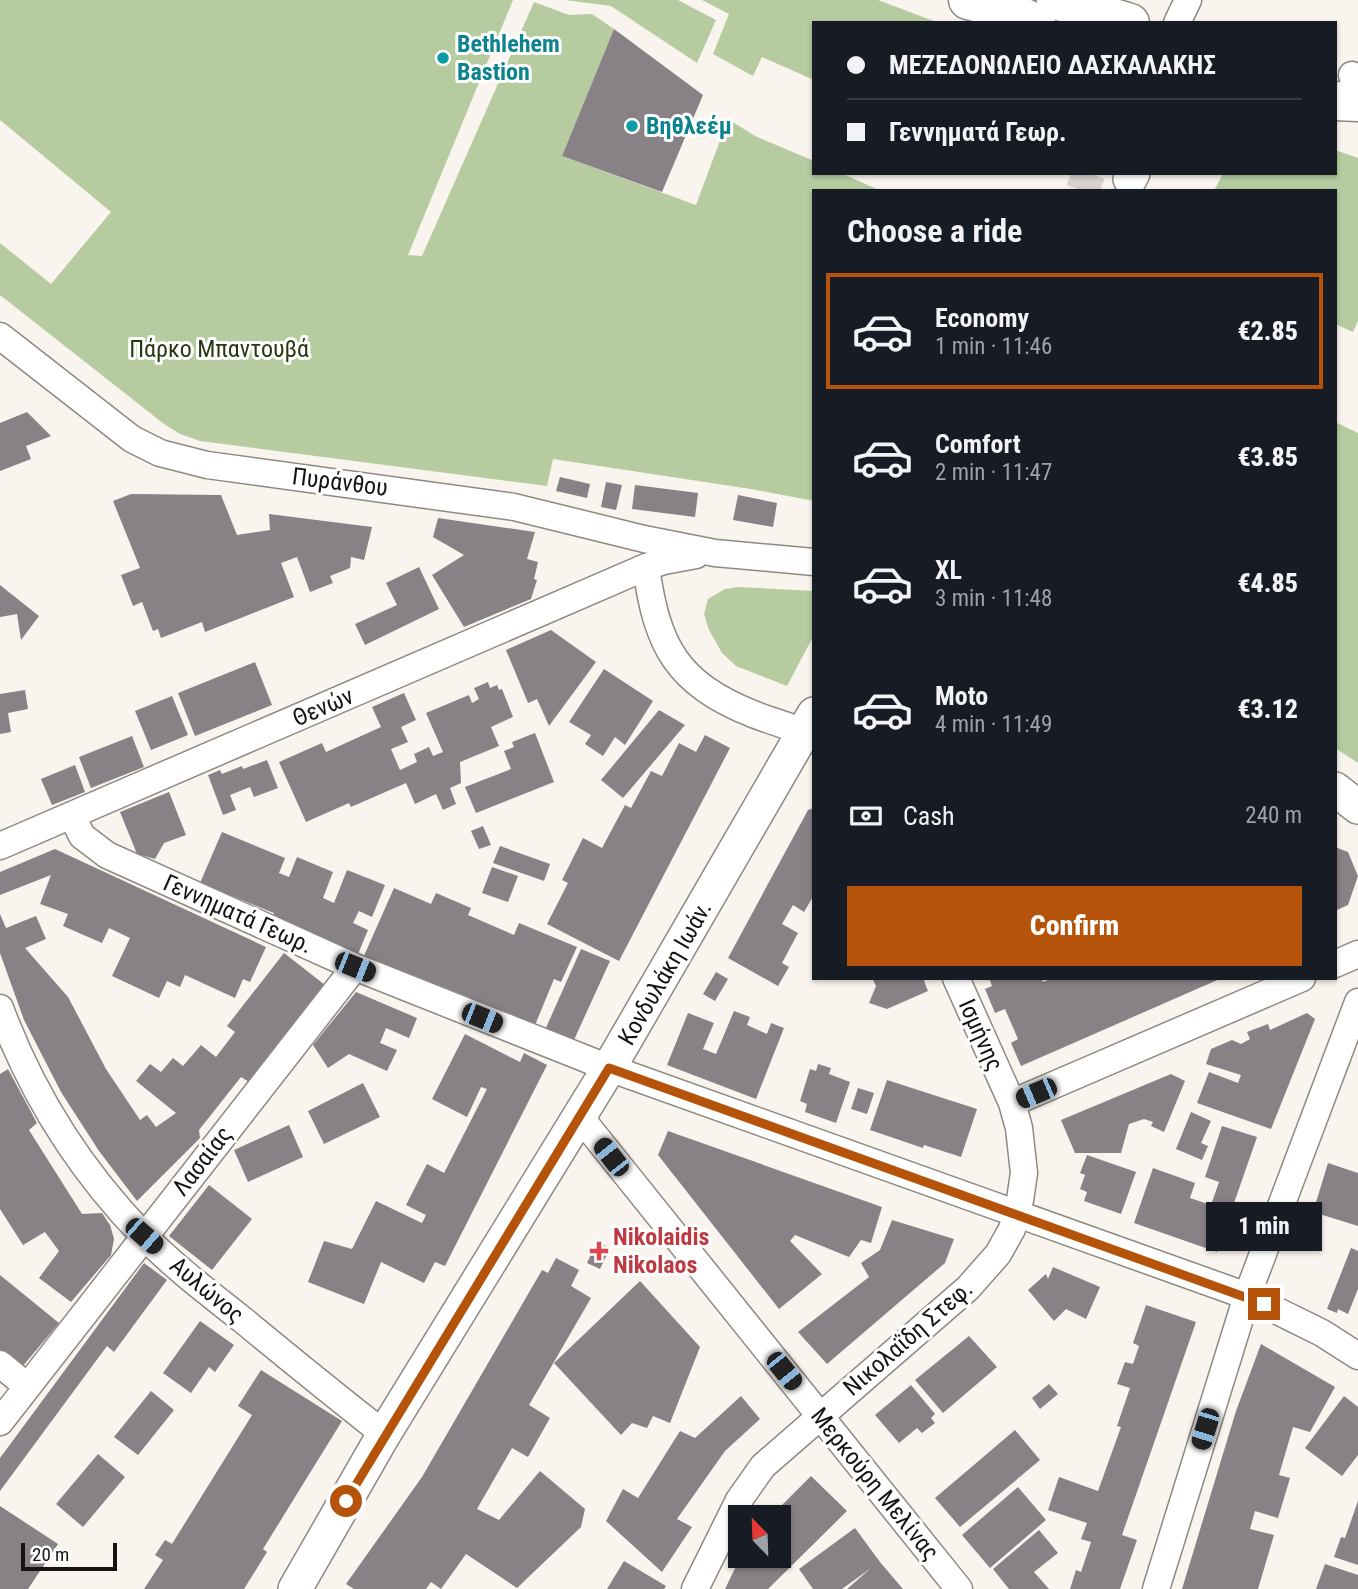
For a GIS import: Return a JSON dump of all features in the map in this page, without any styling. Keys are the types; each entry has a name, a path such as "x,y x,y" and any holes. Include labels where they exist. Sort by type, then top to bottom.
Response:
{"main road":[{"path":"968,0 1012,12 1032,21"},
{"path":"1056,0 1124,21"}],"street":[{"path":"1178,21 1188,0"},
{"name":"Πυράνθου","path":"0,336 132,439 168,456 207,465 514,507 644,540 715,554"},
{"path":"715,554 812,562"},
{"name":"Θενών","path":"0,846 646,567 682,557 715,554"},
{"path":"646,567 659,631 671,655 684,672 738,707 811,728"},
{"name":"Κονδυλάκη Ιωάν.","path":"295,1589 384,1434 580,1117 811,728"},
{"path":"1337,791 1358,807"},
{"name":"Γεννηματά Γεωρ.","path":"72,816 82,836 107,855 355,967 609,1068 1247,1296 1312,1328 1358,1356"},
{"path":"1337,963 1358,954"},
{"name":"Λασαίας","path":"0,1422 355,967"},
{"name":"Ισμήνης","path":"957,980 1012,1103 1019,1128 1024,1157 1023,1187 1017,1215"},
{"path":"1012,1103 1297,980"},
{"path":"1156,1589 1247,1296 1358,1002"},
{"name":"Αυλώνος","path":"0,1008 6,1044 80,1159 144,1236 209,1293 384,1434"},
{"name":"Μερκούρη Μελίνας","path":"580,1117 959,1589"},
{"name":"Νικολαΐδη Στεφ.","path":"695,1589 739,1500 753,1478 819,1415 979,1276 1008,1240 1017,1215"},
{"path":"0,1364 27,1386"}],"green space":[{"name":"Πάρκο Μπαντουβά","path":"0,0 513,0 408,255 422,256 534,2 569,15 592,14 614,29 562,156 696,205 728,119 755,136 812,160 812,175 845,175 877,189 812,189 812,501 553,459 547,486 200,441 180,434 0,295 0,243 51,284 111,212 0,120"},
{"path":"565,0 678,0 716,20 697,63 611,6"},
{"path":"702,0 878,0 934,21 812,21 812,79 762,57 753,76 713,54 729,14"},
{"path":"1337,151 1358,158 1358,321 1353,332 1337,325 1337,189 1215,189 1222,175 1337,175"},
{"path":"1337,423 1358,433 1358,763 1337,749"},
{"path":"738,587 812,591 812,639 787,686 736,666 722,653 709,630 704,614 708,599 725,589"}],"building":[{"name":"Βηθλεέμ","path":"614,29 703,95 662,192 562,156"},
{"path":"27,412 51,436 26,446 31,459 0,471 0,423"},
{"path":"560,477 590,484 587,498 556,491"},
{"path":"606,482 622,485 616,510 601,507"},
{"path":"635,485 698,493 695,517 632,509"},
{"path":"131,494 221,495 237,535 270,530 269,514 372,527 364,560 351,557 350,568 330,576 333,583 310,592 297,557 281,563 294,597 205,632 202,622 161,638 158,629 153,631 142,602 133,606 121,575 140,568 113,501"},
{"path":"738,495 777,503 773,527 733,520"},
{"path":"438,518 535,532 527,559 538,562 534,579 537,580 531,599 464,627 432,575 464,555 433,537"},
{"path":"419,567 439,609 365,645 355,624 397,605 386,583"},
{"path":"0,585 39,616 21,640 17,614 0,617"},
{"path":"551,630 596,662 549,726 537,699 528,703 506,650"},
{"path":"255,662 272,705 195,736 178,693"},
{"path":"604,669 653,701 625,745 615,737 603,756 585,744 591,735 569,722"},
{"path":"488,682 490,688 497,685 499,690 502,689 513,717 491,727 499,746 460,762 461,783 450,788 456,804 443,810 436,794 415,804 406,783 351,807 349,803 306,822 279,762 322,743 326,752 381,727 372,707 404,693 416,720 401,727 408,742 391,749 400,770 417,762 414,754 429,747 433,756 443,752 426,713 469,695 472,703 479,699 474,688"},
{"path":"25,690 28,709 8,713 11,732 0,734 0,694"},
{"path":"172,696 188,735 151,750 135,711"},
{"path":"659,710 685,725 623,798 601,780"},
{"path":"535,733 554,782 476,813 465,787 511,769 504,751 514,747 512,742"},
{"path":"705,735 730,748 619,961 547,924 568,883 562,880 583,838 602,848 625,805 631,808 651,771 662,776 679,743 696,752"},
{"path":"132,736 144,767 91,788 79,757"},
{"path":"267,760 278,788 254,797 250,787 230,795 236,810 223,815 208,775 220,770 222,774 242,766 243,769"},
{"path":"75,765 85,792 52,805 41,779"},
{"path":"169,792 186,835 164,843 155,859 137,854 120,812"},
{"path":"812,809 812,898 804,912 793,905 782,924 798,933 782,963 789,967 778,986 728,958 808,810"},
{"path":"483,826 491,845 479,849 471,831"},
{"path":"222,832 285,858 279,873 289,877 297,857 333,872 323,898 334,903 347,870 385,885 372,917 359,911 353,923 368,930 358,954 272,918 274,913 200,883"},
{"path":"500,846 550,864 544,881 493,863"},
{"path":"1337,848 1348,852 1358,876 1348,905 1337,910"},
{"path":"55,849 266,947 250,982 243,979 235,998 185,975 180,987 167,981 159,998 112,976 130,938 109,928 102,943 63,926 68,914 40,904 51,875 0,895 0,872"},
{"path":"492,867 518,876 508,902 482,893"},
{"path":"394,888 431,904 436,893 471,908 468,915 514,935 519,923 577,947 561,982 554,979 533,1030 363,958"},
{"path":"0,914 6,928 36,916 46,939 25,948 68,997 106,1069 140,1120 147,1115 156,1127 176,1113 136,1081 150,1064 161,1072 173,1058 183,1066 201,1045 216,1057 235,1032 227,1026 284,953 325,985 249,1082 241,1077 199,1130 200,1138 137,1201 99,1151 61,1092 24,1020 0,953"},
{"path":"581,949 610,961 573,1042 545,1030"},
{"path":"716,972 728,979 715,1001 703,994"},
{"path":"873,980 924,980 928,991 887,1009 869,1003 876,986"},
{"path":"990,980 1217,980 1021,1066 1011,1043 1018,1039 1005,1009 995,1013 985,989 992,986"},
{"path":"356,992 417,1018 409,1038 386,1028 380,1043 397,1050 387,1071 349,1054 328,1068 313,1045"},
{"path":"734,1011 750,1017 747,1025 767,1034 771,1023 784,1028 756,1099 667,1065 688,1013 714,1023 703,1049 716,1054"},
{"path":"1307,1013 1315,1019 1271,1129 1197,1103 1209,1072 1238,1083 1241,1075 1206,1064 1211,1049 1232,1040 1241,1044 1250,1039 1247,1032 1268,1024 1270,1030"},
{"path":"465,1034 520,1062 524,1053 547,1065 445,1266 435,1262 424,1283 381,1262 364,1304 308,1282 324,1241 352,1249 376,1201 422,1223 426,1215 406,1205 427,1164 444,1173 487,1089 481,1087 467,1117 432,1099"},
{"path":"818,1064 831,1068 829,1074 850,1082 836,1123 805,1112 807,1104 800,1101 810,1069 816,1071"},
{"path":"8,1069 37,1123 29,1130 82,1214 102,1213 110,1225 114,1239 111,1255 71,1302 39,1278 59,1251 45,1232 23,1245 0,1209 0,1074"},
{"path":"1171,1074 1185,1081 1164,1132 1151,1126 1153,1122 1144,1119 1129,1124 1121,1153 1075,1153 1061,1120"},
{"path":"887,1080 977,1109 961,1157 924,1145 923,1148 870,1130"},
{"path":"363,1083 380,1117 324,1144 308,1111"},
{"path":"858,1088 874,1093 867,1114 851,1109"},
{"path":"1191,1112 1211,1121 1201,1143 1208,1146 1202,1160 1176,1149"},
{"path":"289,1125 303,1157 248,1182 234,1150"},
{"path":"1222,1126 1257,1137 1217,1252 1134,1223 1153,1168 1195,1183 1190,1198 1211,1205 1219,1182 1205,1177"},
{"path":"668,1131 882,1207 871,1243 861,1240 849,1257 795,1235 790,1241 822,1274 779,1309 658,1155"},
{"path":"1087,1155 1136,1172 1121,1214 1084,1201 1087,1192 1080,1189 1085,1175 1080,1173"},
{"path":"1328,1163 1358,1173 1358,1226 1313,1212"},
{"path":"209,1185 252,1219 212,1270 169,1236"},
{"path":"892,1220 954,1239 945,1263 827,1364 798,1332 869,1277 861,1263 880,1250"},
{"path":"597,1242 610,1248 600,1269 587,1263"},
{"path":"1351,1248 1358,1251 1358,1289 1348,1314 1338,1309 1337,1313 1327,1309"},
{"path":"556,1258 579,1270 571,1286 591,1298 529,1405 550,1418 528,1457 512,1448 477,1509 499,1520 540,1471 585,1509 581,1527 517,1588 466,1554 441,1589 431,1582 426,1589 354,1589 346,1584 422,1477 542,1270 548,1273"},
{"path":"144,1263 167,1280 114,1352 107,1346 0,1491 0,1458"},
{"path":"1053,1267 1100,1287 1086,1319 1066,1309 1054,1321 1028,1290 1046,1274 1048,1279"},
{"path":"0,1275 59,1323 22,1367 0,1350"},
{"path":"640,1281 700,1347 670,1423 653,1416 647,1428 632,1423 621,1435 554,1363"},
{"path":"1146,1305 1196,1322 1122,1535 1137,1540 1120,1589 1070,1589 1076,1570 1081,1572 1091,1542 1081,1539 1087,1523 1048,1510 1059,1477 1098,1491 1121,1427 1117,1426 1130,1388 1117,1384 1125,1362 1133,1364 1139,1346 1133,1343"},
{"path":"200,1321 234,1345 215,1372 209,1367 191,1393 163,1373"},
{"path":"969,1336 997,1367 943,1413 915,1380"},
{"path":"1261,1344 1335,1387 1310,1432 1293,1427 1279,1475 1290,1478 1278,1518 1255,1511 1250,1529 1274,1535 1258,1589 1182,1589 1236,1411"},
{"path":"261,1370 342,1421 263,1549 267,1552 244,1589 144,1589 163,1560 155,1555 165,1540 172,1544 252,1415 238,1406"},
{"path":"1049,1384 1058,1394 1040,1409 1032,1398"},
{"path":"911,1385 935,1414 931,1418 935,1423 922,1433 917,1428 899,1443 875,1415"},
{"path":"151,1391 174,1410 138,1455 114,1437"},
{"path":"741,1396 760,1419 725,1451 677,1519 692,1527 662,1572 606,1521 623,1489 638,1498 680,1431 695,1438"},
{"path":"1344,1396 1358,1407 1358,1455 1342,1476 1305,1448"},
{"path":"1015,1430 1040,1460 960,1527 935,1498"},
{"path":"98,1454 125,1477 83,1527 56,1504"},
{"path":"811,1476 847,1511 791,1566 791,1505 782,1505"},
{"path":"1018,1487 1046,1520 990,1568 962,1535"},
{"path":"1358,1501 1358,1565 1334,1557 1341,1537 1345,1538"},
{"path":"0,1506 58,1544 28,1589 0,1589"},
{"path":"855,1528 903,1589 847,1589 871,1568 842,1589 813,1589 799,1569"},
{"path":"1039,1530 1058,1553 1034,1572 1049,1589 1009,1589 993,1569"},
{"path":"624,1561 666,1586 664,1589 607,1589"},
{"path":"1325,1564 1358,1575 1358,1589 1316,1589"},
{"path":"735,1568 789,1568 768,1589 725,1589"}],"tunnel":[{"path":"1083,189 1088,175"}],"place":[{"name":"Bethlehem Bastion","path":"443,58"},
{"name":"Βηθλεέμ","path":"632,126"},
{"name":"Nikolaidis Nikolaos","path":"599,1251"}],"route":[{"path":"346,1501 384,1434 609,1068 1264,1304"}]}
